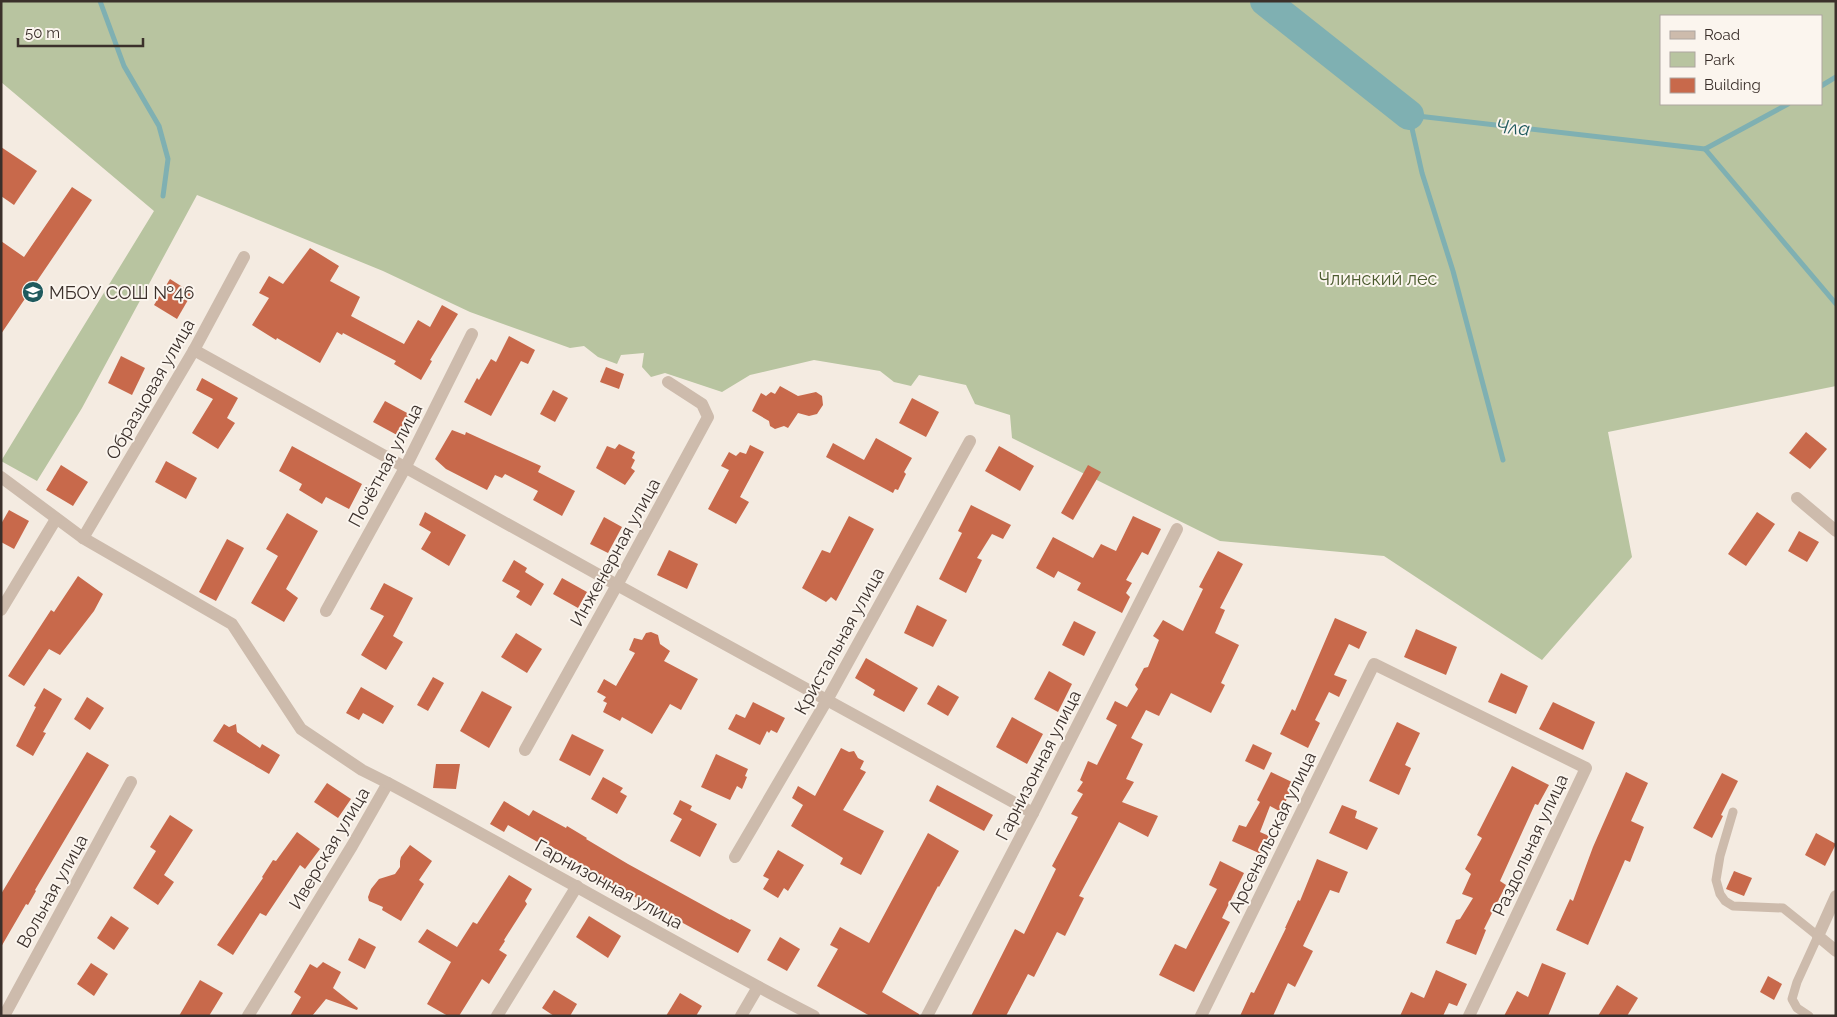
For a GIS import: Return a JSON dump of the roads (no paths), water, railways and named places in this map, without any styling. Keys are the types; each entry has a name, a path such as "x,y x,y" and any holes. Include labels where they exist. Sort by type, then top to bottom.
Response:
{"street":[{"name":"Образцовая улица","path":"83,538 194,350 244,257"},
{"name":"Почётная улица","path":"326,611 405,468 472,334"},
{"path":"194,350 1033,813"},
{"name":"Инженерная улица","path":"525,750 708,417 702,404 668,382"},
{"name":"Кристальная улица","path":"735,857 827,700 970,441"},
{"name":"Иверская улица","path":"1,477 83,538 232,624 301,729 362,770 388,783 352,846 248,1016"},
{"path":"1797,498 1836,531"},
{"path":"1,610 56,519"},
{"name":"Гарнизонная улица","path":"927,1016 1033,813 1177,529"},
{"name":"Арсенальская улица","path":"1201,1016 1374,664"},
{"name":"Раздольная улица","path":"1374,664 1586,768 1469,1016"},
{"name":"Вольная улица","path":"4,1016 132,782"},
{"name":"Гарнизонная улица","path":"388,783 814,1016"},
{"path":"498,1016 577,886"},
{"path":"1836,896 1818,936 1836,951"},
{"path":"741,1016 758,987"}],"lane":[{"path":"1733,812 1720,856 1716,880 1720,894 1725,901 1733,906 1783,908 1818,936 1797,982 1792,999 1797,1008 1809,1016"}],"waterway":[{"path":"100,1 124,66 159,126 168,159 163,196"},
{"name":"Чла","path":"1265,1 1409,115"},
{"name":"Чла","path":"1822,85 1836,77"},
{"name":"Чла","path":"1503,460 1453,271 1422,173 1409,115 1705,149 1786,105"},
{"path":"1705,149 1836,304"}],"place":[{"name":"МБОУ СОШ №46","path":"33,292"}],"park label":[{"name":"Члинский лес","path":"1378,278"}]}
